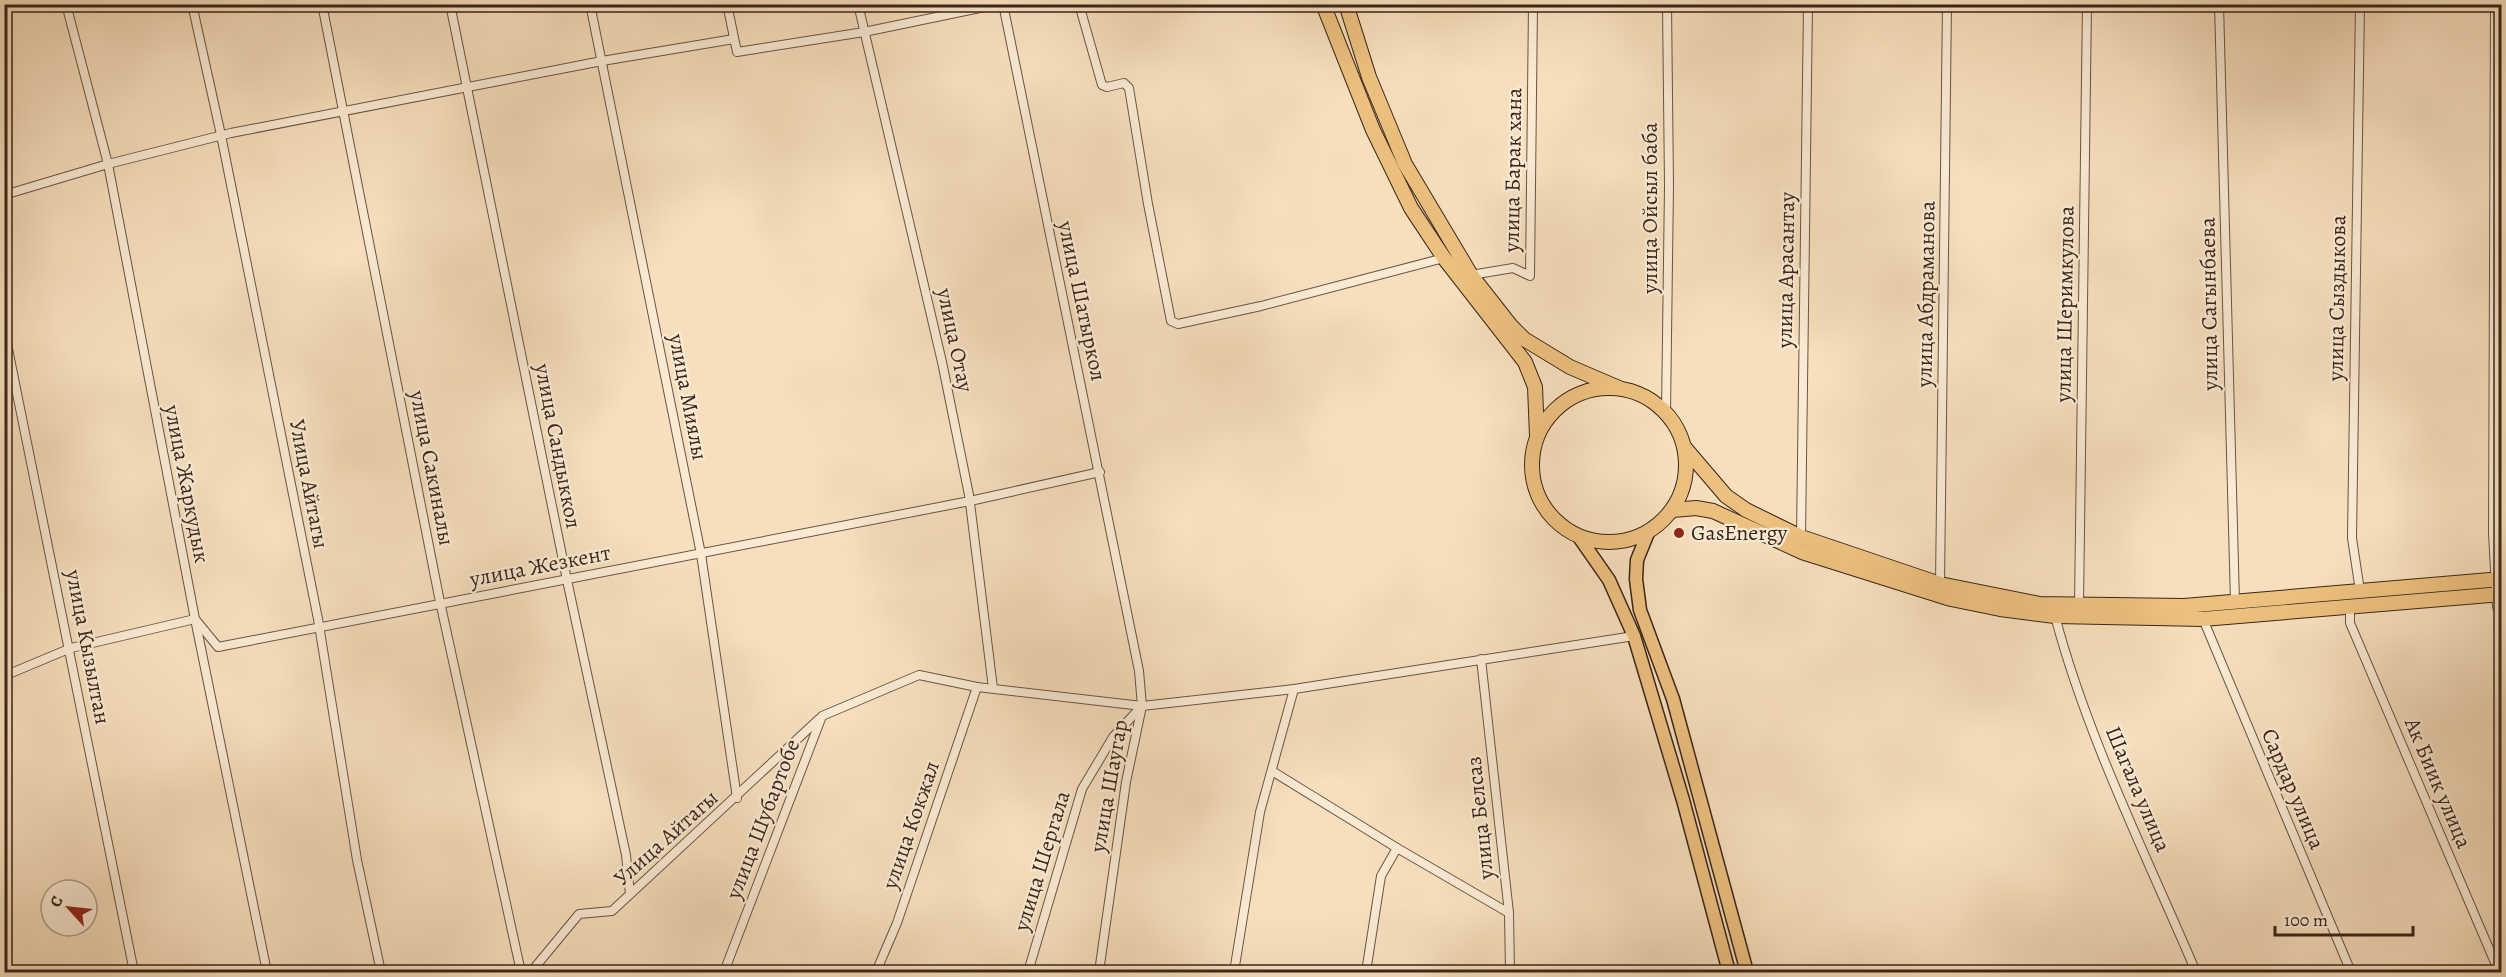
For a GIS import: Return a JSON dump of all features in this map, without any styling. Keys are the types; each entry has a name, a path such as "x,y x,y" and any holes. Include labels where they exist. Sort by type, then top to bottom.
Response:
{"highway":[{"path":"1323,4 1373,130 1412,208 1444,258 1525,362 1535,387 1538,436 1532,460 1534,484 1543,506 1559,524 1579,537 1602,543 1626,541 1648,533 1673,510 1683,491 1687,470 1685,448 1678,429 1666,412 1644,396 1618,388 1570,367 1524,339 1510,326 1472,275 1405,164 1369,77 1346,4"},
{"path":"1538,436 1551,415 1570,399 1593,389 1618,388"},
{"path":"1685,448 1726,496 1746,510 1801,537 1940,584 2040,604 2184,606 2499,579"},
{"path":"1673,510 1696,508 1713,511 1802,552 1940,596 2000,609 2055,616 2203,619 2499,595"}],"main road":[{"path":"1648,533 1637,560 1636,579 1640,610 1673,699 1748,972"},
{"path":"1579,537 1610,580 1634,636 1683,800 1729,972"}],"street":[{"name":"улица Жаркудык","path":"66,4 108,164 195,619 267,972"},
{"name":"Улица Айтагы","path":"192,4 221,135 319,628 357,860 381,972"},
{"name":"улица Сакиналы","path":"322,4 440,604 521,972"},
{"name":"улица Сандыккол","path":"450,4 567,580 627,855 630,894"},
{"name":"улица Миялы","path":"590,4 701,554 737,798"},
{"path":"727,4 737,52 864,33 1001,4"},
{"name":"улица Отау","path":"858,4 939,350 970,501 993,688"},
{"name":"улица Шатыркол","path":"1001,4 1127,605"},
{"path":"1079,4 1102,85 1107,87 1124,84 1129,88 1148,204 1171,321 1178,324 1261,306 1444,258"},
{"name":"улица Барак хана","path":"1472,275 1513,268 1530,276 1533,4"},
{"name":"улица Ойсыл баба","path":"1666,412 1670,186 1667,4"},
{"name":"улица Арасантау","path":"1801,537 1808,4"},
{"name":"улица Абдраманова","path":"1940,584 1947,4"},
{"name":"улица Шеримкулова","path":"2079,604 2087,4"},
{"name":"улица Сагынбаева","path":"2219,4 2235,602"},
{"name":"улица Сыздыкова","path":"2360,4 2352,538 2360,591"},
{"path":"2495,4 2493,533 2502,617"},
{"path":"4,195 108,164 221,135 602,61 734,39"},
{"name":"улица Кызылтан","path":"4,329 71,648 134,972"},
{"name":"улица Жезкент","path":"195,619 218,647 970,501 1100,472"},
{"name":"улица Шаугар","path":"1099,972 1126,782 1142,706 1127,605"},
{"name":"Ак Биик улица","path":"2350,607 2350,623 2499,972"},
{"name":"Шагала улица","path":"2055,616 2067,661 2100,745 2196,972"},
{"path":"4,675 71,648 195,619"},
{"name":"Сардар улица","path":"2203,619 2351,972"},
{"name":"улица Шубартобе","path":"724,972 822,716 919,675 977,687 1142,706 1294,689 1634,636"},
{"name":"улица Белсаз","path":"1481,659 1509,913 1510,972"},
{"name":"улица Кокжал","path":"876,972 897,923 977,687"},
{"path":"1234,972 1260,812 1294,689"},
{"name":"улица Шергала","path":"1028,972 1082,789 1113,737 1142,706"},
{"name":"Улица Айтагы","path":"531,972 579,914 612,911 737,798 822,716"},
{"path":"1272,771 1397,848 1509,913"},
{"path":"1366,972 1381,876 1397,848"},
{"path":"4,963 6,972"}],"place":[{"name":"GasEnergy","path":"1679,533"}]}
